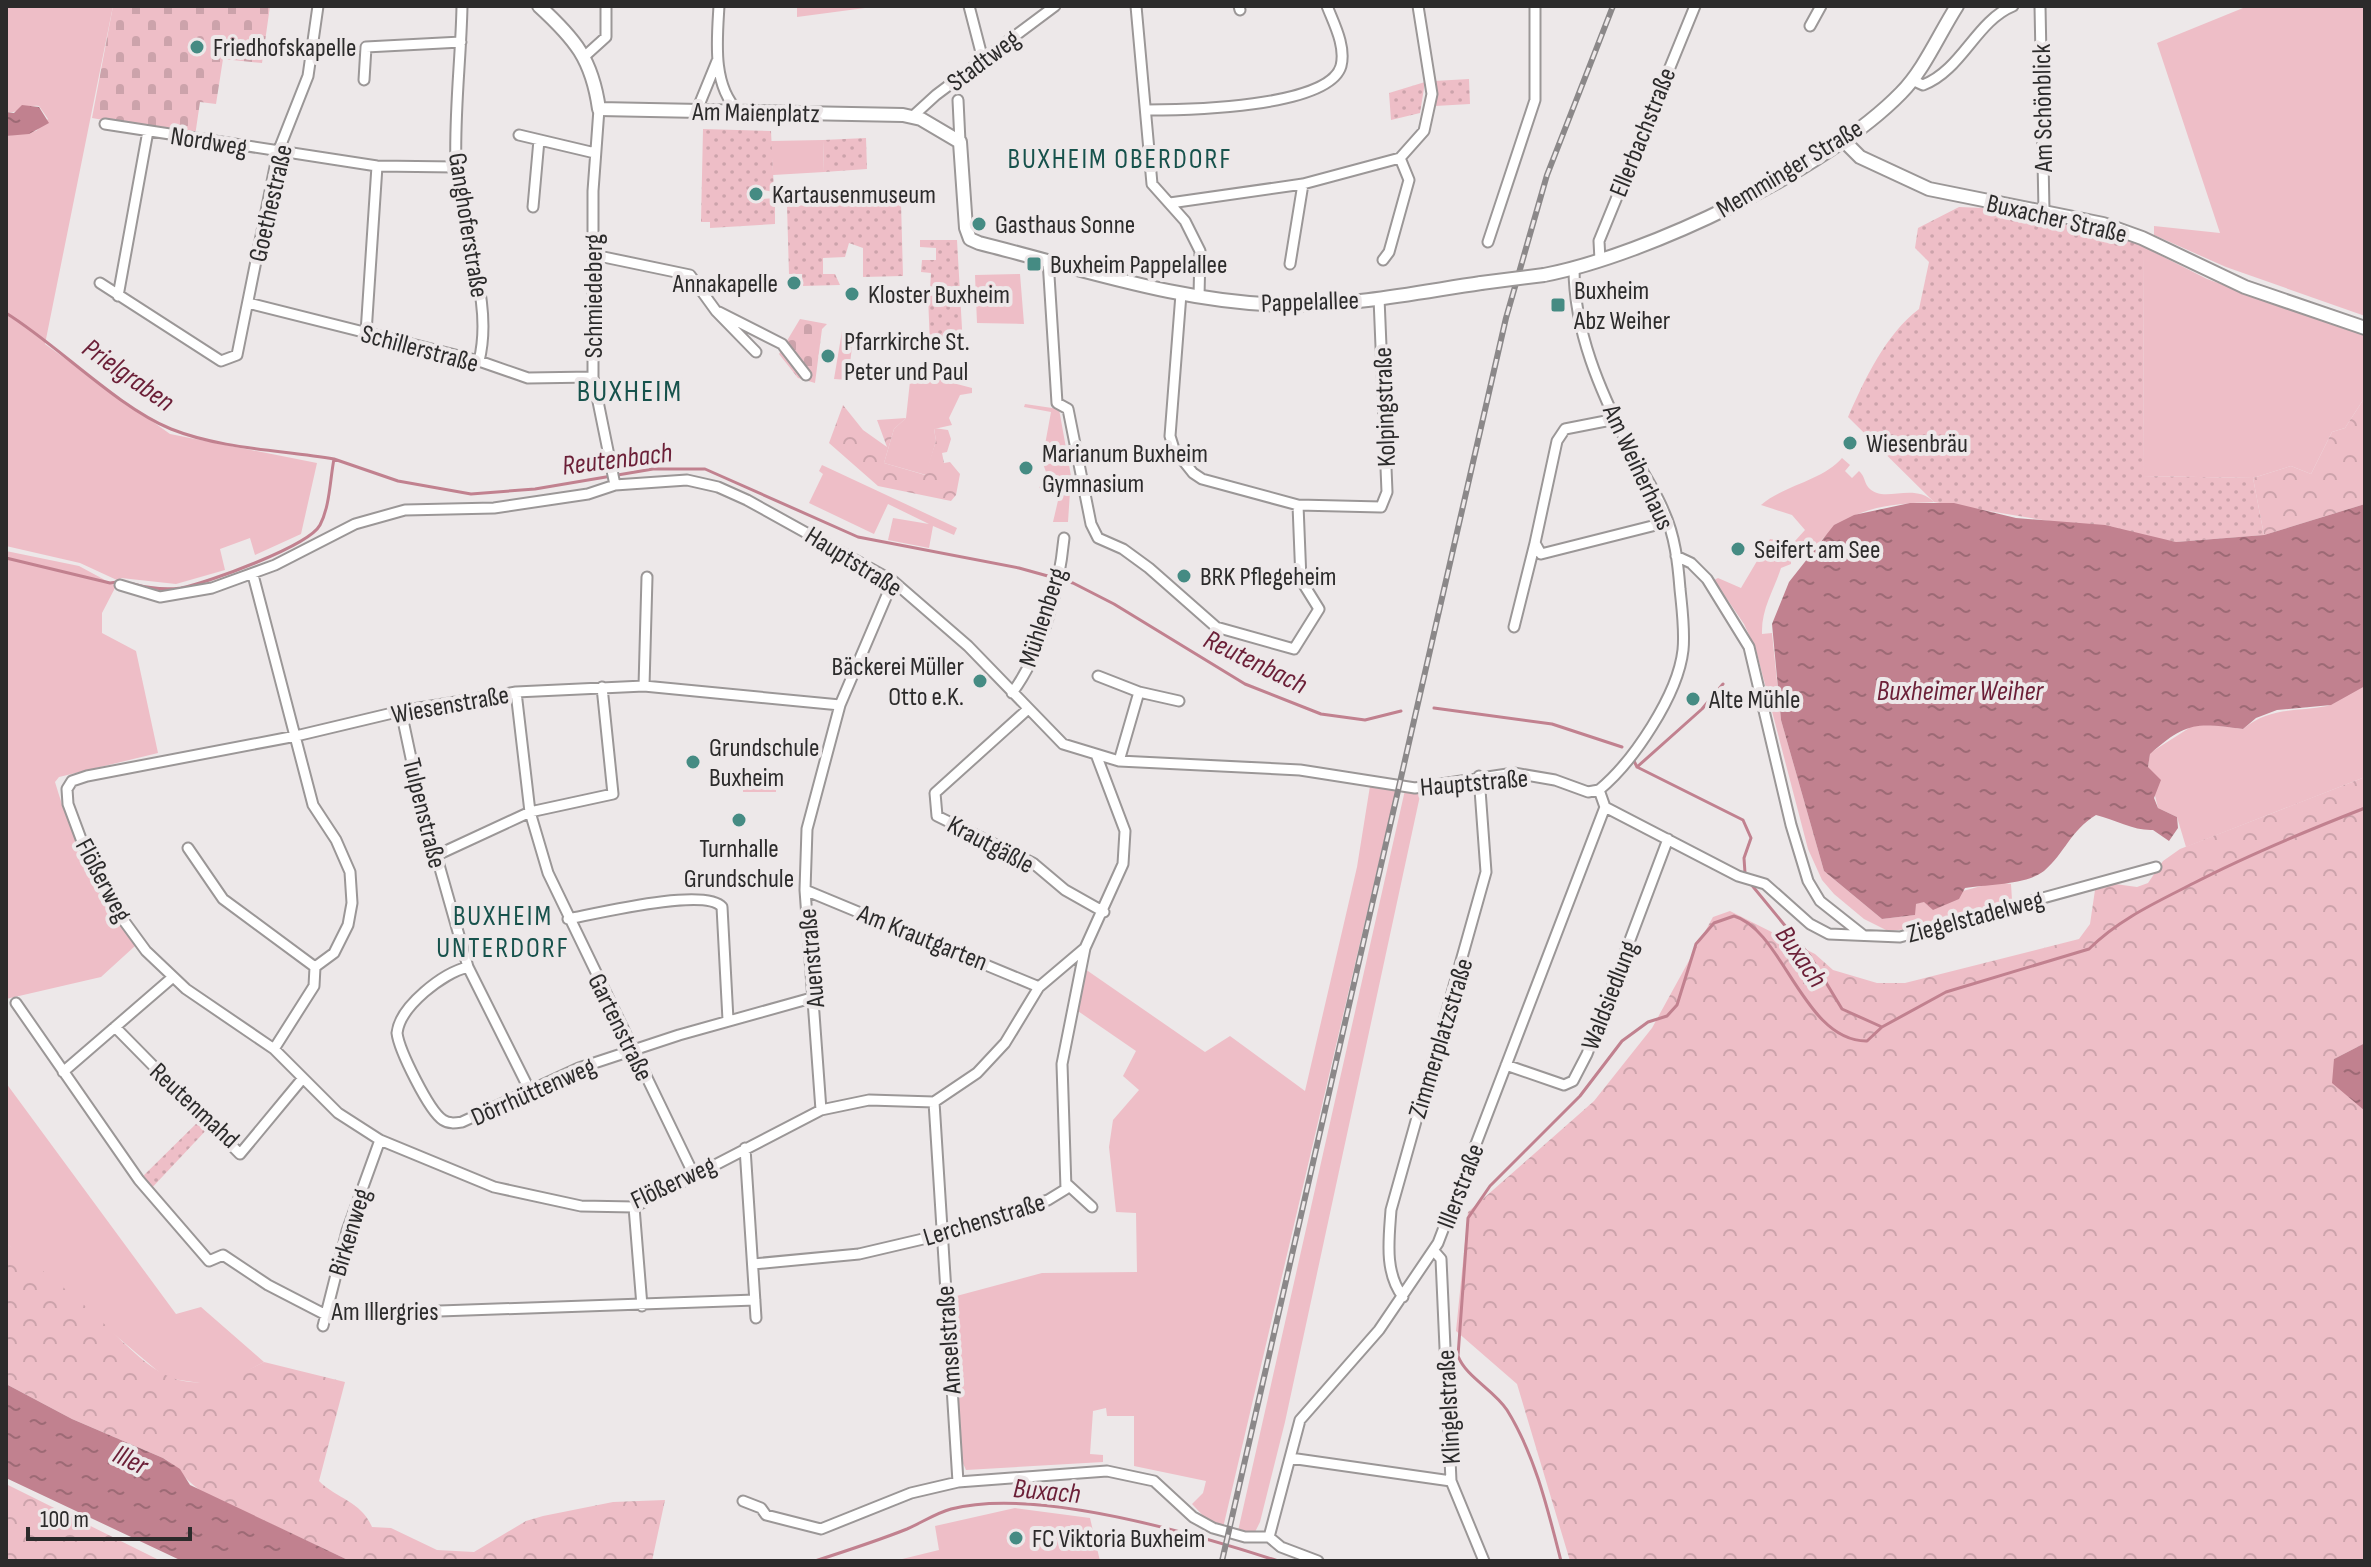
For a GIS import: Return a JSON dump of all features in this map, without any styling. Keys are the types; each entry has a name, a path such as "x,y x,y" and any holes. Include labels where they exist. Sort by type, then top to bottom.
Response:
{"street":[{"name":"Goethestraße","path":"118,296 221,361 237,355 278,152 308,76 318,6"},
{"name":"Ganghoferstraße","path":"462,6 456,167 482,309 483,339 479,361"},
{"path":"539,6 563,28 585,56 595,79 599,109"},
{"path":"585,56 606,37 606,6"},
{"path":"719,6 718,57 726,99 738,111"},
{"path":"969,6 983,60"},
{"name":"Stadtweg","path":"913,116 1055,6"},
{"path":"1136,6 1152,184 1185,221 1200,251 1199,297"},
{"path":"1147,110 1202,109 1271,101 1311,91 1334,76 1341,67 1341,44 1327,6"},
{"path":"1170,203 1303,184 1400,158 1424,131 1432,94 1418,6"},
{"path":"1488,242 1535,100 1535,6"},
{"name":"Ellerbachstraße","path":"1600,260 1599,241 1695,6"},
{"path":"1810,26 1821,6"},
{"name":"Memminger Straße","path":"1574,268 1709,216 1843,140 1889,104 1912,80 1957,6"},
{"path":"1912,80 1923,85 1941,74 2000,12 2013,6"},
{"name":"Am Schönblick","path":"2040,6 2044,211"},
{"path":"364,80 367,41 461,42"},
{"path":"697,110 718,57"},
{"name":"Stadtweg","path":"958,100 960,142"},
{"name":"Am Maienplatz","path":"599,109 913,116"},
{"name":"Schmiedeberg","path":"599,109 595,153 593,377 615,485"},
{"path":"913,116 960,142"},
{"name":"Nordweg","path":"105,124 377,166 456,167"},
{"path":"100,283 118,296 148,131"},
{"path":"519,135 595,153"},
{"path":"533,207 539,140"},
{"name":"Buxacher Straße","path":"1843,140 1860,157 1929,189 2044,211 2121,230 2233,282 2365,328"},
{"name":"Pappelallee","path":"960,142 966,228 970,239 1181,294 1296,305 1379,298 1574,268"},
{"path":"1383,260 1389,252 1409,180 1400,158"},
{"path":"366,333 377,166"},
{"path":"1290,264 1303,184"},
{"path":"594,255 690,275 716,311 756,352"},
{"path":"1048,260 1057,403 1068,409 1091,524 1098,538 1123,549 1149,568 1216,627 1294,649 1319,609 1301,580 1298,505 1202,479 1174,449 1170,418 1181,294"},
{"name":"Am Weiherhaus","path":"1574,268 1579,326 1616,419 1668,522 1676,556 1683,641 1678,673 1641,741 1599,790"},
{"name":"Kolpingstraße","path":"1298,505 1374,508 1386,501 1379,298"},
{"name":"Schillerstraße","path":"248,303 479,361 491,368 537,379 593,377"},
{"path":"716,311 782,344 806,375"},
{"path":"1514,627 1557,441 1565,429 1616,419"},
{"name":"Hauptstraße","path":"120,585 141,593 170,597 253,575 355,524 390,513 419,508 520,505 588,494 615,485 626,487 670,479 718,487 778,515 893,581 968,646 1063,744 1097,757 1119,761 1300,770 1415,788 1479,776 1533,775 1588,792 1599,790"},
{"path":"1535,543 1541,554 1668,522"},
{"name":"Mühlenberg","path":"1012,693 1037,646 1057,580 1064,538"},
{"path":"1676,556 1691,563 1707,579 1744,636 1808,881 1820,901 1863,935"},
{"path":"253,575 313,805 345,856 352,888 344,937 330,958 315,967"},
{"path":"644,686 647,577"},
{"name":"Auenstraße","path":"821,1110 805,890 807,829 840,705 893,581"},
{"path":"1098,676 1139,692 1179,701"},
{"name":"Wiesenstraße","path":"68,785 87,776 151,762 296,736 401,711 516,692 644,686 840,705"},
{"path":"435,856 530,812 613,794 602,687"},
{"name":"Gartenstraße","path":"516,692 530,812 548,873 693,1173"},
{"path":"1119,761 1139,692"},
{"name":"Krautgäßle","path":"1027,710 935,793 937,816 1033,863 1065,890 1104,912"},
{"name":"Tulpenstraße","path":"401,711 435,856 468,967 529,1089"},
{"path":"934,1102 977,1073 1005,1043 1039,987 1085,948 1104,912 1123,864 1125,848 1119,810 1097,757"},
{"name":"Zimmerplatzstraße","path":"1403,1297 1396,1286 1389,1256 1391,1210 1486,872 1479,776"},
{"name":"Flößerweg","path":"68,785 68,804 74,824 100,884 146,951 173,977 274,1049 338,1113 380,1140 494,1187 581,1206 634,1207 693,1173 821,1110 869,1100 934,1102"},
{"path":"1599,790 1605,807"},
{"name":"Ziegelstadelweg","path":"1605,807 1738,876 1765,884 1819,930 1839,936 1900,937 1923,933 2156,867"},
{"name":"Illerstraße","path":"1265,1537 1303,1416 1361,1352 1434,1251 1605,807"},
{"name":"Waldsiedlung","path":"1506,1065 1564,1085 1573,1081 1587,1054 1668,839"},
{"path":"188,848 223,899 315,967"},
{"name":"Am Krautgarten","path":"805,890 1039,987"},
{"path":"568,919 635,906 703,899 718,902 722,907 728,1020"},
{"name":"Lerchenstraße","path":"753,1264 859,1254 940,1235 1048,1200 1068,1185 1062,1064 1085,948"},
{"path":"274,1049 314,986 315,967"},
{"name":"Dörrhüttenweg","path":"468,967 443,979 407,1011 397,1033 433,1108 447,1122 462,1122 529,1089 632,1050 815,997"},
{"path":"63,1072 173,977"},
{"name":"Am Illergries","path":"16,1003 139,1180 209,1261 223,1255 268,1285 326,1315 755,1300"},
{"name":"Reutenmahd","path":"115,1027 240,1154 303,1078"},
{"name":"Amselstraße","path":"934,1102 958,1482"},
{"name":"Birkenweg","path":"323,1326 347,1231 380,1140"},
{"path":"745,1148 756,1318"},
{"path":"1068,1185 1092,1207"},
{"path":"634,1207 642,1306"},
{"name":"Klingelstraße","path":"1434,1251 1441,1259 1451,1481 1484,1561"},
{"path":"1290,1458 1451,1481"},
{"path":"743,1501 761,1508 766,1515 821,1529 911,1493 958,1482 1092,1470 1125,1474 1162,1486 1193,1517 1213,1528 1245,1537 1265,1537 1281,1547 1318,1561"}],"green space":[{"path":"6,6 113,6 45,344 170,434 317,463 301,534 255,555 250,538 220,549 225,570 176,584 121,578 119,581 80,563 6,546 6,136 36,131 48,119 39,106 6,112"},
{"path":"113,6 270,6 262,63 223,59 216,104 200,102 195,136 92,118"},
{"path":"797,6 880,6 797,17"},
{"path":"2248,6 2365,6 2365,316 2226,267 2154,235 2154,226 2220,233 2157,43"},
{"path":"1469,79 1470,104 1435,106 1434,81"},
{"path":"1425,82 1420,113 1391,120 1389,93"},
{"path":"703,129 771,131 774,192 752,188 751,200 775,198 775,224 710,228 710,222 701,222"},
{"path":"866,138 867,169 824,172 823,140"},
{"path":"823,140 824,172 773,175 771,141"},
{"path":"901,202 903,276 863,277 863,248 849,243 845,257 823,258 823,274 835,274 840,285 802,286 802,274 789,274 787,206"},
{"path":"1959,207 2006,210 2053,218 2099,230 2144,247 2143,476 2253,478 2264,535 2176,542 1934,502 1848,417 1886,345 1919,309 1929,262 1915,248 1918,228"},
{"path":"920,240 957,240 963,346 930,346 928,295 945,295 921,293 921,290 930,290 931,273 921,272 922,260 936,260 936,248 920,247"},
{"path":"2144,247 2207,279 2365,335 2365,397 2345,428 2332,432 2311,474 2291,466 2253,478 2143,476"},
{"path":"1020,274 1024,324 977,323 975,275"},
{"path":"800,319 827,324 822,329 815,383 798,378 779,354"},
{"path":"842,331 852,347 848,380 834,379"},
{"path":"911,372 972,388 972,393 960,395 949,418 952,425 934,429 936,441 926,475 884,463 894,429 906,418"},
{"path":"2365,397 2365,504 2264,535 2253,478 2291,466 2311,474 2332,432 2345,428"},
{"path":"1025,404 1059,409 1071,476 1068,522 1053,522 1060,492 1039,488 1046,472 1042,461 1051,412 1024,407"},
{"path":"843,405 863,430 887,447 877,420 906,418 894,429 884,463 925,475 936,441 934,428 948,430 951,439 947,452 942,453 944,463 950,462 960,474 956,495 951,501 878,486 829,443"},
{"path":"1842,458 1850,465 1845,471 1852,478 1859,471 1874,492 1917,493 1934,502 1884,506 1855,515 1829,532 1817,545 1813,544 1798,553 1795,541 1805,530 1792,515 1761,505 1824,472"},
{"path":"822,465 957,528 954,535 933,526 929,548 888,540 893,518 929,524 888,504 874,534 809,503 823,474 819,471"},
{"path":"1770,539 1791,542 1791,564 1781,568 1766,608 1762,634 1772,633 1781,720 1824,871 1882,919 1915,915 1915,904 1996,882 2011,884 2012,900 1918,928 1888,931 1864,919 1822,880 1808,849 1756,650 1744,624 1714,580 1718,578 1741,588"},
{"path":"6,551 79,566 116,586 102,613 102,633 136,651 158,753 59,777 55,782 88,867 109,907 135,946 101,977 6,999"},
{"path":"2365,686 2365,777 2186,847 2177,817 2158,808 2148,767 2150,753 2197,723 2243,729 2273,714 2327,706"},
{"path":"743,775 776,776 776,792 743,792"},
{"path":"2365,777 2365,1043 2334,1059 2365,1111 2365,1561 1570,1561 1517,1384 1456,1331 1468,1212 1594,1101 1652,1028 1713,917 1730,911 1815,954 1833,970 1877,983 1905,983 2079,939 2090,924 2095,890 2115,884 2137,887 2148,883 2163,861 2180,849"},
{"path":"1370,786 1396,789 1223,1528 1208,1521 1192,1504 1203,1493 1206,1481 1134,1466 1134,1416 1107,1416 1106,1408 1093,1411 1090,1454 1103,1455 1103,1462 966,1470 961,1459 949,1298 1042,1273 1137,1272 1136,1213 1116,1212 1109,1147 1113,1120 1139,1090 1123,1076 1136,1051 1075,1009 1085,969 1205,1052 1230,1036 1305,1091 1357,867"},
{"path":"1405,790 1421,791 1285,1422 1260,1522 1254,1534 1238,1531"},
{"path":"6,1083 176,1314 201,1307 264,1362 239,1375 207,1384 166,1378 6,1243"},
{"path":"202,1118 210,1126 148,1192 139,1180"},
{"path":"6,1243 92,1312 132,1351 168,1376 187,1382 209,1382 264,1362 345,1382 319,1481 362,1511 372,1527 391,1528 437,1550 474,1552 526,1521 543,1516 613,1502 665,1500 652,1561 350,1561 205,1493 163,1458 72,1419 6,1384"},
{"path":"6,1484 161,1561 6,1561"},
{"name":"FC Viktoria Buxheim","path":"1015,1508 1090,1518 1100,1561 894,1561 939,1550 935,1526"}],"water":[{"path":"22,105 39,107 49,123 29,134 6,136 6,112 14,113"},
{"name":"Buxheimer Weiher","path":"1910,503 1954,503 2016,518 2105,525 2176,542 2264,535 2365,504 2365,686 2331,705 2277,710 2256,718 2243,729 2193,727 2163,743 2150,754 2148,767 2161,780 2154,798 2158,808 2177,817 2178,828 2169,841 2153,830 2132,827 2096,815 2036,876 1965,888 1959,899 1933,910 1924,902 1916,904 1915,915 1882,919 1824,871 1781,720 1772,624 1789,582 1834,525 1854,515"},
{"path":"2365,1043 2365,1111 2332,1083 2334,1059"},
{"name":"Iller","path":"6,1384 72,1419 163,1458 180,1469 190,1485 350,1561 182,1561 6,1478"}],"waterway":[{"name":"Prielgraben","path":"6,313 129,406 171,429 231,445 334,459"},
{"name":"Reutenbach","path":"133,584 181,588 278,553 312,534 320,525 328,501 334,459 398,481 471,494 535,489 653,469 705,469 858,537 1019,568 1073,583 1114,604 1245,684 1321,714 1365,720 1401,711"},
{"name":"Reutenbach","path":"6,558 110,583 117,582"},
{"path":"1637,767 1702,709 1723,684"},
{"name":"Reutenbach","path":"1434,708 1552,724 1622,747"},
{"name":"Reutenbach","path":"1634,761 1637,767 1743,820 1751,838 1744,858 1745,873"},
{"name":"Buxach","path":"1561,1561 1540,1483 1517,1427 1507,1410 1467,1370 1458,1356 1468,1218 1490,1186 1580,1096 1622,1041 1648,1022 1667,1016 1677,1005 1696,944 1714,923 1734,916 1751,925 1767,942 1810,1006 1827,1024 1845,1036 1867,1041 1882,1027 1946,992 2089,949 2126,920 2166,897 2257,853 2365,808"},
{"name":"Reutenbach","path":"1750,883 1810,956 1842,1009 1882,1027"},
{"name":"Buxach","path":"815,1561 907,1529 945,1511 986,1504 1027,1504 1116,1517 1204,1538 1278,1561"}],"railway":[{"path":"1222,1561 1506,318 1547,175 1613,6"}],"place":[{"name":"Friedhofskapelle","path":"197,47"},
{"name":"Kartausenmuseum","path":"756,194"},
{"name":"Gasthaus Sonne","path":"979,224"},
{"name":"Buxheim Pappelallee","path":"1034,264"},
{"name":"Annakapelle","path":"794,283"},
{"name":"Kloster Buxheim","path":"852,294"},
{"name":"Buxheim Abz Weiher","path":"1558,305"},
{"name":"Pfarrkirche St. Peter und Paul","path":"828,356"},
{"name":"Wiesenbräu","path":"1850,443"},
{"name":"Marianum Buxheim Gymnasium","path":"1026,468"},
{"name":"Seifert am See","path":"1738,549"},
{"name":"BRK Pflegeheim","path":"1184,576"},
{"name":"Bäckerei Müller Otto e.K.","path":"980,681"},
{"name":"Alte Mühle","path":"1693,699"},
{"name":"Grundschule Buxheim","path":"693,762"},
{"name":"Turnhalle Grundschule","path":"739,820"},
{"name":"FC Viktoria Buxheim","path":"1016,1538"}],"district":[{"name":"BUXHEIM OBERDORF","path":"1120,158"},
{"name":"BUXHEIM","path":"630,391"},
{"name":"BUXHEIM UNTERDORF","path":"503,931"}]}
